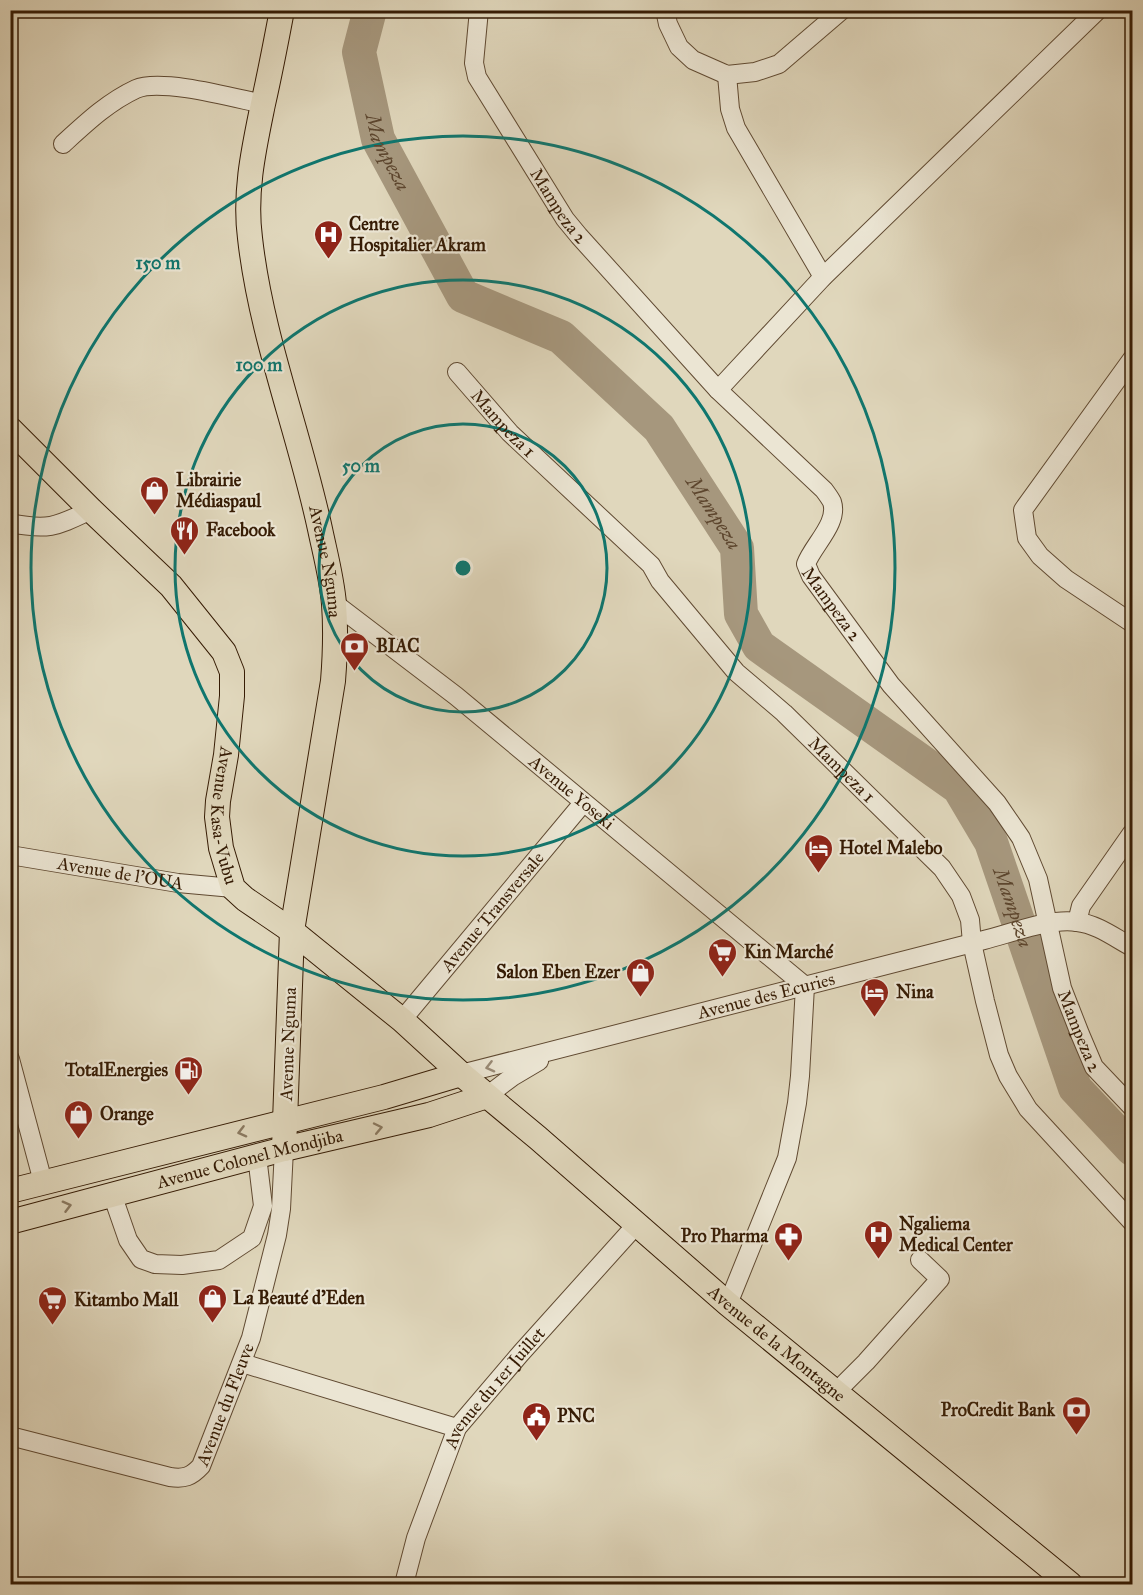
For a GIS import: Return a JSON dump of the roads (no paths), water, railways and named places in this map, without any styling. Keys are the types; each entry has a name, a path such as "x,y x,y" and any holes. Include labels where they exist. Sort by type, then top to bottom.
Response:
{"main road":[{"name":"Avenue Nguma","path":"282,10 252,158 248,195 250,237 261,304 313,497 334,603 336,653 292,931 284,1149"},
{"name":"Avenue Kasa-Vubu","path":"10,429 171,586 224,651 232,672 232,696 226,755 218,801 218,817 221,848 233,888 245,899 292,931 402,1020 488,1096"},
{"name":"Avenue Colonel Mondjiba","path":"10,1191 285,1122 461,1074"},
{"name":"Avenue Colonel Mondjiba","path":"10,1222 284,1149 408,1121 488,1096"},
{"name":"Avenue de la Montagne","path":"488,1096 728,1304 1070,1584"}],"street":[{"name":"Mampeza 2","path":"479,10 474,63 477,77 564,219 718,390 824,490 832,501 832,519 806,564 811,576 891,685 997,803 1021,838 1038,879 1039,925 1094,1067 1132,1107"},
{"path":"665,10 668,24 679,47 693,60 727,75 754,72 779,64 842,10"},
{"path":"718,390 823,277 1098,10"},
{"path":"727,75 729,109 736,128 823,277"},
{"path":"63,144 100,110 138,88 171,85 263,104"},
{"path":"1132,359 1023,510 1027,538 1040,556 1066,579 1132,623"},
{"name":"Mampeza 1","path":"458,372 510,433 651,565 660,581 736,672 784,713 942,868 962,896 978,942 985,1001 999,1055 1012,1084 1028,1109 1132,1222"},
{"path":"10,524 44,528 60,524 91,510"},
{"name":"Avenue Yoseki","path":"334,603 456,696 805,986"},
{"name":"Avenue Transversale","path":"402,1020 583,803"},
{"path":"1077,922 1081,906 1132,833"},
{"name":"Avenue de l’OUA","path":"10,855 178,883 233,888"},
{"name":"Avenue des Ecuries","path":"461,1074 1039,925 1077,922 1099,928 1132,947"},
{"path":"728,1304 787,1158 799,1085 805,986"},
{"name":"Avenue des Ecuries","path":"488,1096 512,1077 559,1050"},
{"path":"10,1059 43,1182"},
{"name":"Avenue du Fleuve","path":"10,1436 170,1477 182,1478 192,1475 201,1466 251,1338 277,1235 281,1209 284,1149"},
{"path":"112,1194 128,1240 141,1259 155,1264 182,1265 219,1260 252,1238 263,1206 257,1156"},
{"name":"Avenue du 1er Juillet","path":"404,1584 416,1538 457,1428 637,1224"},
{"path":"836,1393 940,1279 920,1260"},
{"path":"242,1363 457,1428"}],"waterway":[{"name":"Mampeza","path":"370,10 359,52 378,139 463,296 561,337 659,428 737,548 741,614 759,646 959,788 991,842 1075,1088 1132,1149"}],"place":[{"name":"Centre Hospitalier Akram","path":"328,260"},
{"name":"Librairie Médiaspaul","path":"155,516"},
{"name":"Facebook","path":"185,556"},
{"name":"BIAC","path":"355,672"},
{"name":"Hotel Malebo","path":"818,874"},
{"name":"Kin Marché","path":"723,978"},
{"name":"Salon Eben Ezer","path":"641,998"},
{"name":"Nina","path":"875,1018"},
{"name":"TotalEnergies","path":"189,1096"},
{"name":"Orange","path":"79,1140"},
{"name":"Ngaliema Medical Center","path":"878,1260"},
{"name":"Pro Pharma","path":"789,1262"},
{"name":"La Beauté d'Eden","path":"212,1324"},
{"name":"Kitambo Mall","path":"53,1326"},
{"name":"ProCredit Bank","path":"1076,1436"},
{"name":"PNC","path":"536,1442"}]}
